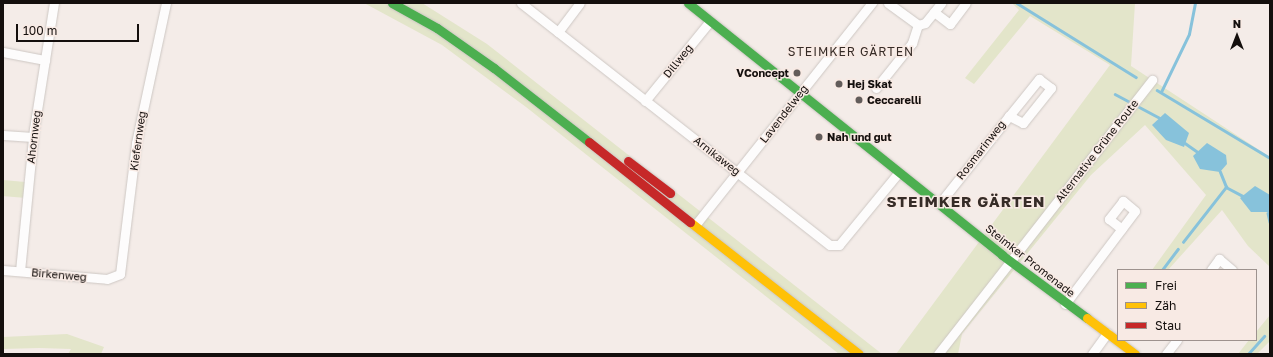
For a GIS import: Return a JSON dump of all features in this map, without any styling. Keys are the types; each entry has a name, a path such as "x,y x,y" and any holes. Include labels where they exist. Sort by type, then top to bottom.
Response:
{"street":[{"name":"Ahornweg","path":"20,272 33,137 54,3"},
{"name":"Kiefernweg","path":"115,278 120,274 141,115 166,3"},
{"path":"392,3 468,49 562,121 626,160 699,221 739,250 772,287 859,354"},
{"name":"Arnikaweg","path":"522,3 830,245 839,245 899,172"},
{"path":"558,32 580,3"},
{"name":"Steimker Promenade","path":"688,3 1011,262 1065,304 1117,340"},
{"name":"Lavendelweg","path":"699,221 872,3"},
{"path":"888,3 918,25"},
{"path":"918,25 925,23 941,3"},
{"path":"934,12 950,24 966,3"},
{"name":"Dillweg","path":"646,101 710,21"},
{"path":"876,88 912,43 918,25"},
{"path":"3,52 45,60"},
{"name":"Rosmarinweg","path":"939,204 1009,116 1039,79 1051,88 1023,123 1009,116"},
{"name":"Alternative Grüne Route","path":"938,354 1152,80"},
{"path":"3,135 33,137"},
{"path":"1065,304 1122,229"},
{"path":"1212,269 1219,260 1231,269"},
{"name":"Birkenweg","path":"3,270 115,278"},
{"path":"1092,354 1107,333"},
{"name":"Steimker Promenade","path":"1118,341 1135,354"},
{"path":"1166,354 1176,341"}],"green space":[{"path":"364,3 422,3 487,44 882,354 839,354 526,107 442,45"},
{"path":"1012,3 1135,3 1131,66 1270,157 1270,267 1248,246 1222,210 1169,269 1153,269 1206,195 1145,125 1091,175 962,334 958,354 896,354 1110,65 1030,16 974,84 965,78 1019,10"},
{"path":"3,180 28,182 27,198 3,196"},
{"path":"1270,315 1270,341 1257,354 1238,354 1248,341 1257,341 1257,331"},
{"path":"67,334 104,347 101,354 68,354 71,349 3,349 3,337"}],"water":[{"path":"1165,113 1189,133 1184,147 1166,140 1152,125"},
{"path":"1207,143 1226,155 1227,164 1220,172 1200,169 1193,156"},
{"path":"1255,186 1270,195 1270,212 1251,212 1240,198"}],"waterway":[{"path":"1017,3 1136,77"},
{"path":"1161,92 1189,34 1195,3"},
{"path":"1157,90 1270,158"},
{"path":"1115,94 1160,118"},
{"path":"1185,143 1198,152"},
{"path":"1183,242 1226,187 1220,172"},
{"path":"1226,187 1243,196"},
{"path":"1268,213 1270,222"},
{"path":"1163,269 1178,249"},
{"path":"1248,354 1264,336"}],"traffic: fast":[{"path":"392,3 437,28 494,68 589,142"},
{"path":"688,3 1002,255 1087,318"}],"traffic: slow":[{"path":"690,222 859,354"},
{"path":"1087,318 1117,340"},
{"path":"1118,341 1135,354"}],"traffic: jam":[{"path":"589,142 690,222"},
{"path":"628,161 670,193"}],"place":[{"name":"VConcept","path":"797,73"},
{"name":"Hej Skat","path":"839,84"},
{"name":"Ceccarelli","path":"859,100"},
{"name":"Nah und gut","path":"819,137"}],"district":[{"name":"STEIMKER GÄRTEN","path":"851,52"},
{"name":"STEIMKER GÄRTEN","path":"966,202"}]}
